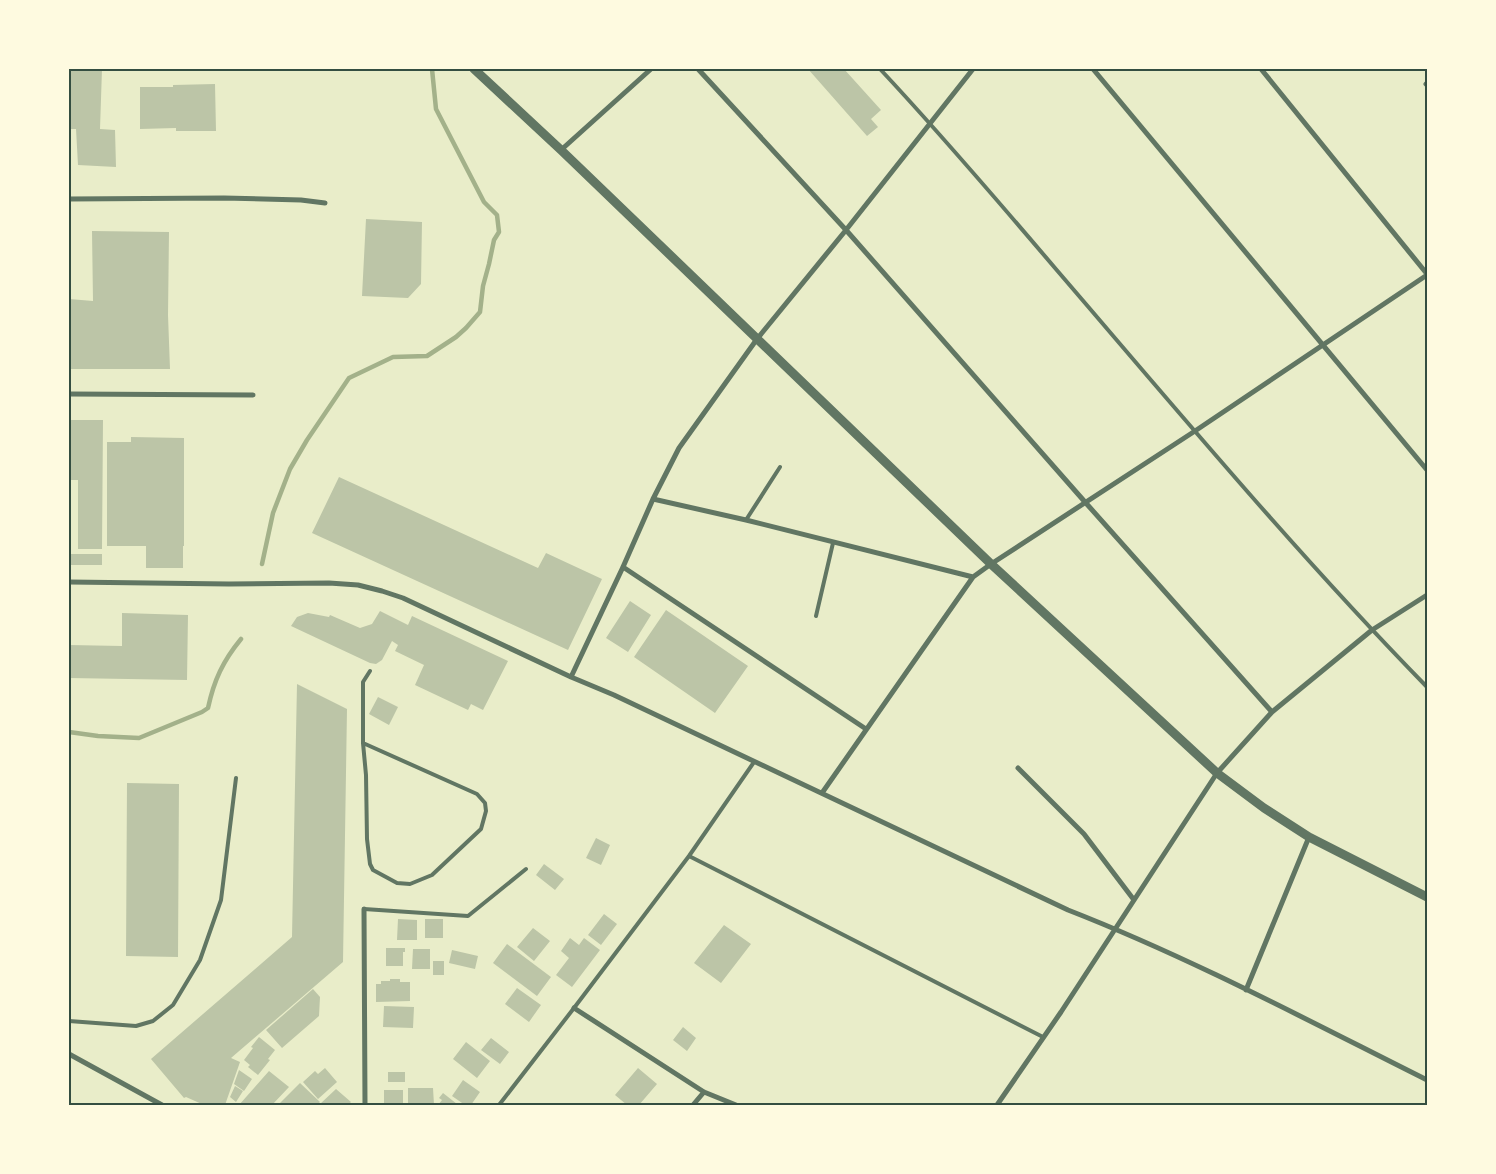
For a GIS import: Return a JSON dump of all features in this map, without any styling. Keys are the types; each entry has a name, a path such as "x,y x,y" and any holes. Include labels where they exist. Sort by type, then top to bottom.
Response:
{"street":[{"path":"474,69 561,150 990,564 1218,773 1264,808 1309,837 1427,897"},
{"path":"561,150 650,69"},
{"path":"698,69 846,230 1272,712"},
{"path":"571,677 653,499 679,448 757,340 973,69"},
{"path":"1093,69 1427,470"},
{"path":"822,793 973,577 990,564 1324,346 1427,275 1261,69"},
{"path":"69,199 224,198 325,202"},
{"path":"69,394 253,395"},
{"path":"653,499 746,520 973,577"},
{"path":"623,567 866,729"},
{"path":"69,582 358,584 403,598 571,677 614,695 1068,910 1115,929 1246,990 1427,1080"},
{"path":"997,1105 1218,773 1272,712 1372,630 1427,595"},
{"path":"1018,768 1084,834 1134,900"},
{"path":"1246,990 1309,837"},
{"path":"364,910 365,1105"},
{"path":"574,1008 704,1092 736,1105"},
{"path":"69,1054 162,1105"},
{"path":"693,1105 704,1092"}],"lane":[{"path":"880,69 930,123 1195,431 1372,630 1427,688"},
{"path":"746,520 780,467"},
{"path":"816,616 833,543"},
{"path":"363,743 477,794 485,803 486,811 481,829 432,875 410,884 397,883 373,870 370,864 367,839 366,775 363,743 362,682 370,671"},
{"path":"498,1105 689,856 754,762"},
{"path":"69,1020 136,1026 153,1021 173,1006 200,960 221,900 236,778"},
{"path":"689,856 1043,1037"},
{"path":"364,910 468,916 526,868"}],"building":[{"path":"69,69 102,69 100,129 115,130 116,167 78,165 76,129 69,129"},
{"path":"808,69 844,69 881,110 871,119 878,127 867,136"},
{"path":"215,84 216,131 176,131 176,128 140,129 140,87"},
{"path":"366,219 422,222 421,284 408,298 362,296"},
{"path":"92,231 169,232 168,315 170,369 69,369 69,299 93,301"},
{"path":"69,420 103,420 102,549 78,549 78,480 69,480"},
{"path":"131,437 184,438 183,568 146,568 146,546 107,546 107,442 131,442"},
{"path":"339,477 538,568 546,553 602,579 568,650 312,533"},
{"path":"69,554 102,554 102,565 69,565"},
{"path":"630,601 651,615 628,652 606,638"},
{"path":"666,610 748,666 715,713 634,657"},
{"path":"380,611 408,625 412,616 508,661 483,710 471,704 468,710 415,685 424,665 395,651 398,645 392,641 382,660 376,664 370,663 291,626 297,617 308,613 329,617 330,615 360,628 372,624"},
{"path":"122,613 188,615 187,680 69,678 69,645 122,646"},
{"path":"297,684 347,709 343,962 231,1058 240,1062 225,1105 204,1105 186,1097 184,1098 151,1059 292,937"},
{"path":"378,697 398,707 389,725 369,714"},
{"path":"127,783 179,784 178,957 126,956"},
{"path":"596,838 610,845 601,865 586,858"},
{"path":"544,864 564,879 555,890 536,875"},
{"path":"604,914 617,924 601,945 588,935"},
{"path":"398,919 417,920 417,940 397,940"},
{"path":"425,919 443,919 443,938 425,938"},
{"path":"724,925 751,944 721,983 694,963"},
{"path":"533,928 550,941 534,961 517,947"},
{"path":"570,938 579,945 584,938 600,950 572,987 556,975 569,958 561,951"},
{"path":"507,944 551,977 537,996 493,963"},
{"path":"386,948 405,948 405,952 403,952 403,966 386,966"},
{"path":"413,949 430,949 430,969 412,969"},
{"path":"452,950 478,956 475,969 449,963"},
{"path":"433,961 444,961 444,975 433,975"},
{"path":"390,979 410,982 410,1001 376,1002 376,984 381,984 381,981 390,981"},
{"path":"517,988 541,1005 529,1022 505,1004"},
{"path":"313,989 320,997 319,1016 282,1048 266,1030"},
{"path":"384,1006 414,1007 413,1028 383,1027"},
{"path":"683,1027 696,1038 687,1051 673,1040"},
{"path":"259,1037 275,1050 258,1075 248,1067 250,1065 244,1060"},
{"path":"491,1038 509,1052 500,1064 481,1050"},
{"path":"466,1042 490,1061 477,1078 453,1059"},
{"path":"325,1068 337,1082 318,1099 303,1082 315,1071 318,1074"},
{"path":"638,1068 657,1084 639,1105 627,1105 615,1095"},
{"path":"239,1070 252,1079 244,1091 234,1084"},
{"path":"269,1071 289,1087 272,1105 239,1105"},
{"path":"388,1072 405,1072 405,1082 388,1082"},
{"path":"463,1080 480,1092 471,1105 465,1105 452,1096"},
{"path":"300,1083 320,1102 317,1105 278,1105"},
{"path":"235,1086 243,1091 236,1102 230,1097"},
{"path":"408,1088 433,1088 434,1105 408,1105"},
{"path":"336,1089 351,1102 348,1105 320,1104"},
{"path":"384,1090 403,1090 403,1105 384,1105"},
{"path":"443,1093 457,1104 438,1105 442,1100 439,1098"}],"waterway":[{"path":"262,564 273,513 290,469 307,440 349,378 393,357 427,356 456,337 480,312 483,286 494,240 499,232 497,215 484,202 436,109 432,69"},
{"path":"69,732 98,736 139,738 202,712 208,708 213,688 224,663 241,639"}]}
